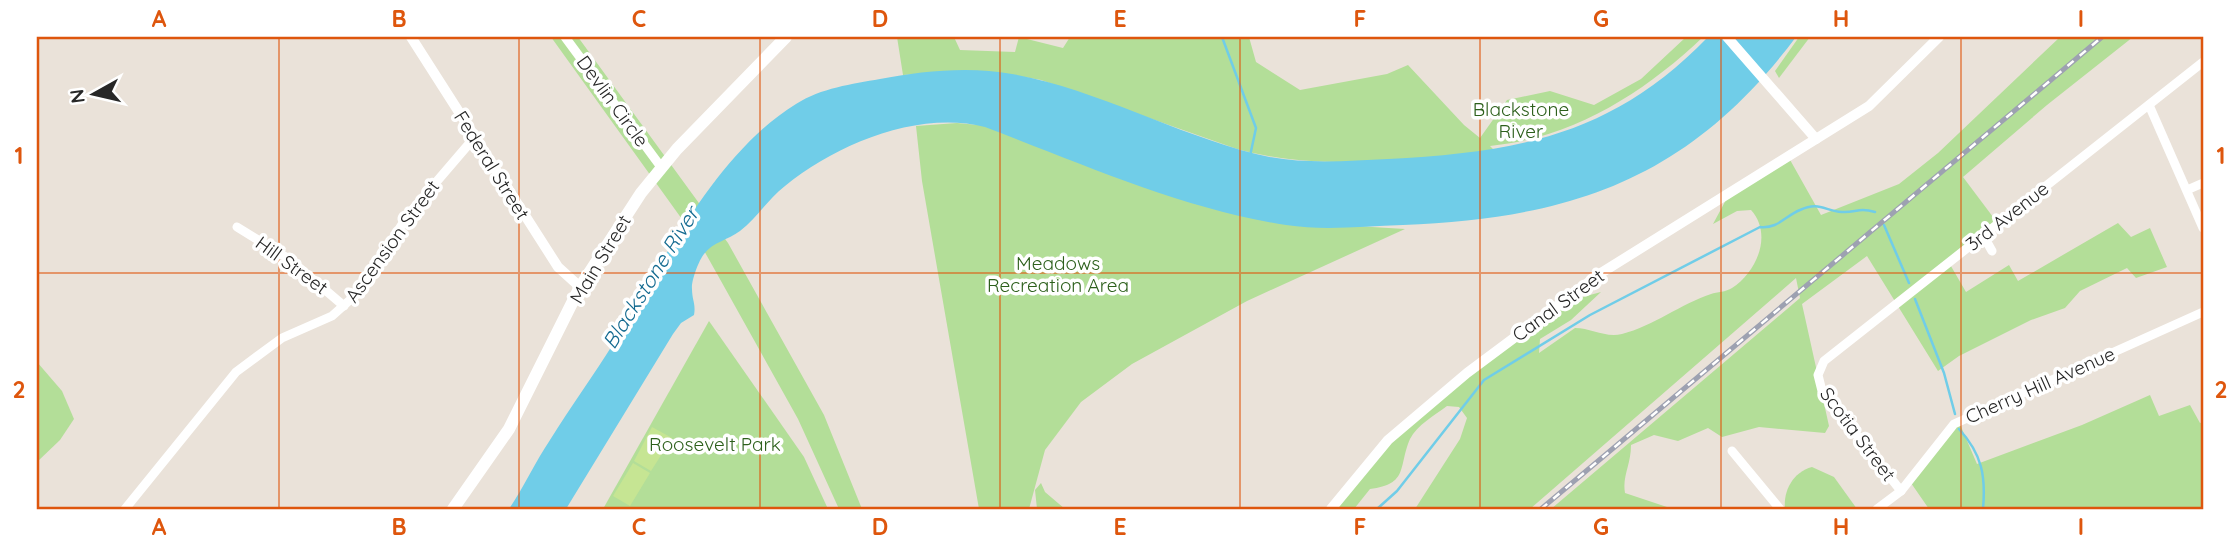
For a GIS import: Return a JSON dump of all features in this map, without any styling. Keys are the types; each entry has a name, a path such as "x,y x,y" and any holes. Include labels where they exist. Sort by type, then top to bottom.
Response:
{"main road":[{"name":"Main Street","path":"453,509 513,422 580,287 640,193 661,167 786,37"}],"street":[{"name":"Federal Street","path":"411,37 558,267 580,287"},
{"name":"Devlin Circle","path":"565,37 661,167"},
{"path":"1727,37 1816,139"},
{"name":"Canal Street","path":"1331,509 1398,430 1466,373 1601,273 1869,106 1940,37"},
{"name":"3rd Avenue","path":"1818,375 1824,361 2203,62"},
{"path":"2149,105 2203,228"},
{"name":"Ascension Street","path":"125,509 236,372 282,338 332,316 360,291 408,215 474,138"},
{"path":"2187,190 2203,183"},
{"name":"Hill Street","path":"237,226 289,259 344,306"},
{"path":"1983,235 1992,251"},
{"name":"Cherry Hill Avenue","path":"1877,509 1901,491 1954,424 2203,312"},
{"name":"Scotia Street","path":"1818,375 1822,391 1901,491"},
{"path":"1732,452 1780,509"}],"green space":[{"path":"551,37 578,37 728,243 824,415 862,509 839,509 798,419 702,247"},
{"name":"Blackstone River","path":"897,37 954,37 960,50 1015,52 1019,37 1063,48 1070,37 1249,37 1256,62 1300,90 1387,74 1408,65 1464,125 1480,138 1507,100 1550,91 1594,105 1641,79 1686,37 1703,37 1632,94 1606,110 1550,133 1490,146 1495,151 1399,160 1333,162 1268,156 1237,149 1041,80 972,72 903,75"},
{"path":"1799,37 1810,37 1779,78 1775,71"},
{"path":"2060,37 2133,37 2047,105 1963,177 1996,221 1948,261 1966,292 2009,265 2018,281 2118,223 2131,237 2150,228 2167,267 2136,278 2127,268 2080,291 2065,308 2031,320 1959,356 1938,371 1867,256 1802,304 1829,426 1825,433 1759,427 1722,437 1708,428 1678,441 1654,435 1631,445 1625,493 1673,509 1551,509 1800,298 1796,278 1530,509 1415,509 1460,439 1467,418 1459,407 1447,406 1413,434 1397,478 1382,487 1370,489 1354,509 1334,509 1407,423 1568,301 1601,292 1571,320 1540,339 1539,353 1575,328 1610,335 1622,334 1645,326 1700,298 1730,289 1741,281 1755,263 1761,230 1751,210 1737,211 1713,224 1727,198 1789,158 1821,215 1899,184 1938,153"},
{"name":"Meadows Recreation Area","path":"957,123 989,126 1356,226 1405,229 1247,301 1132,364 1081,402 1045,450 1029,509 979,509 922,181 916,126"},
{"name":"Roosevelt Park","path":"709,321 804,457 828,509 603,509"},
{"path":"37,362 62,391 74,419 60,440 37,462"},
{"path":"2150,395 2159,416 2190,405 2200,423 2203,422 2203,509 1929,509 1911,483 1959,422 1977,464 2082,425"},
{"path":"652,427 672,438 651,471 634,461"},
{"path":"633,463 650,473 630,506 613,496"},
{"path":"1812,467 1834,477 1857,509 1785,509 1791,483 1799,473"},
{"path":"1041,483 1045,492 1065,509 1037,509 1035,490"}],"water":[{"path":"1708,37 1796,37 1756,85 1714,125 1670,157 1624,181 1575,200 1465,221 1330,228 1301,227 1248,218 1171,197 985,127 959,123 906,127 853,144 806,171 779,191 740,231 704,254 693,281 694,315 681,323 673,334 566,509 509,509 672,245 716,180 767,125 796,104 826,90 946,70 996,72 1074,90 1195,135 1256,154 1305,161 1388,159 1480,151 1562,132 1600,117 1636,96 1672,70"}],"waterway":[{"path":"1222,37 1256,128 1250,156"},
{"path":"1377,509 1397,491 1484,380 1590,315 1760,227 1777,224 1807,207 1817,206 1842,212 1875,212"},
{"path":"1884,225 1909,283"},
{"path":"1915,299 1944,373 1955,414"},
{"path":"1959,429 1973,447 1981,466 1983,509"}],"railway":[{"path":"1541,509 2102,37"}]}
